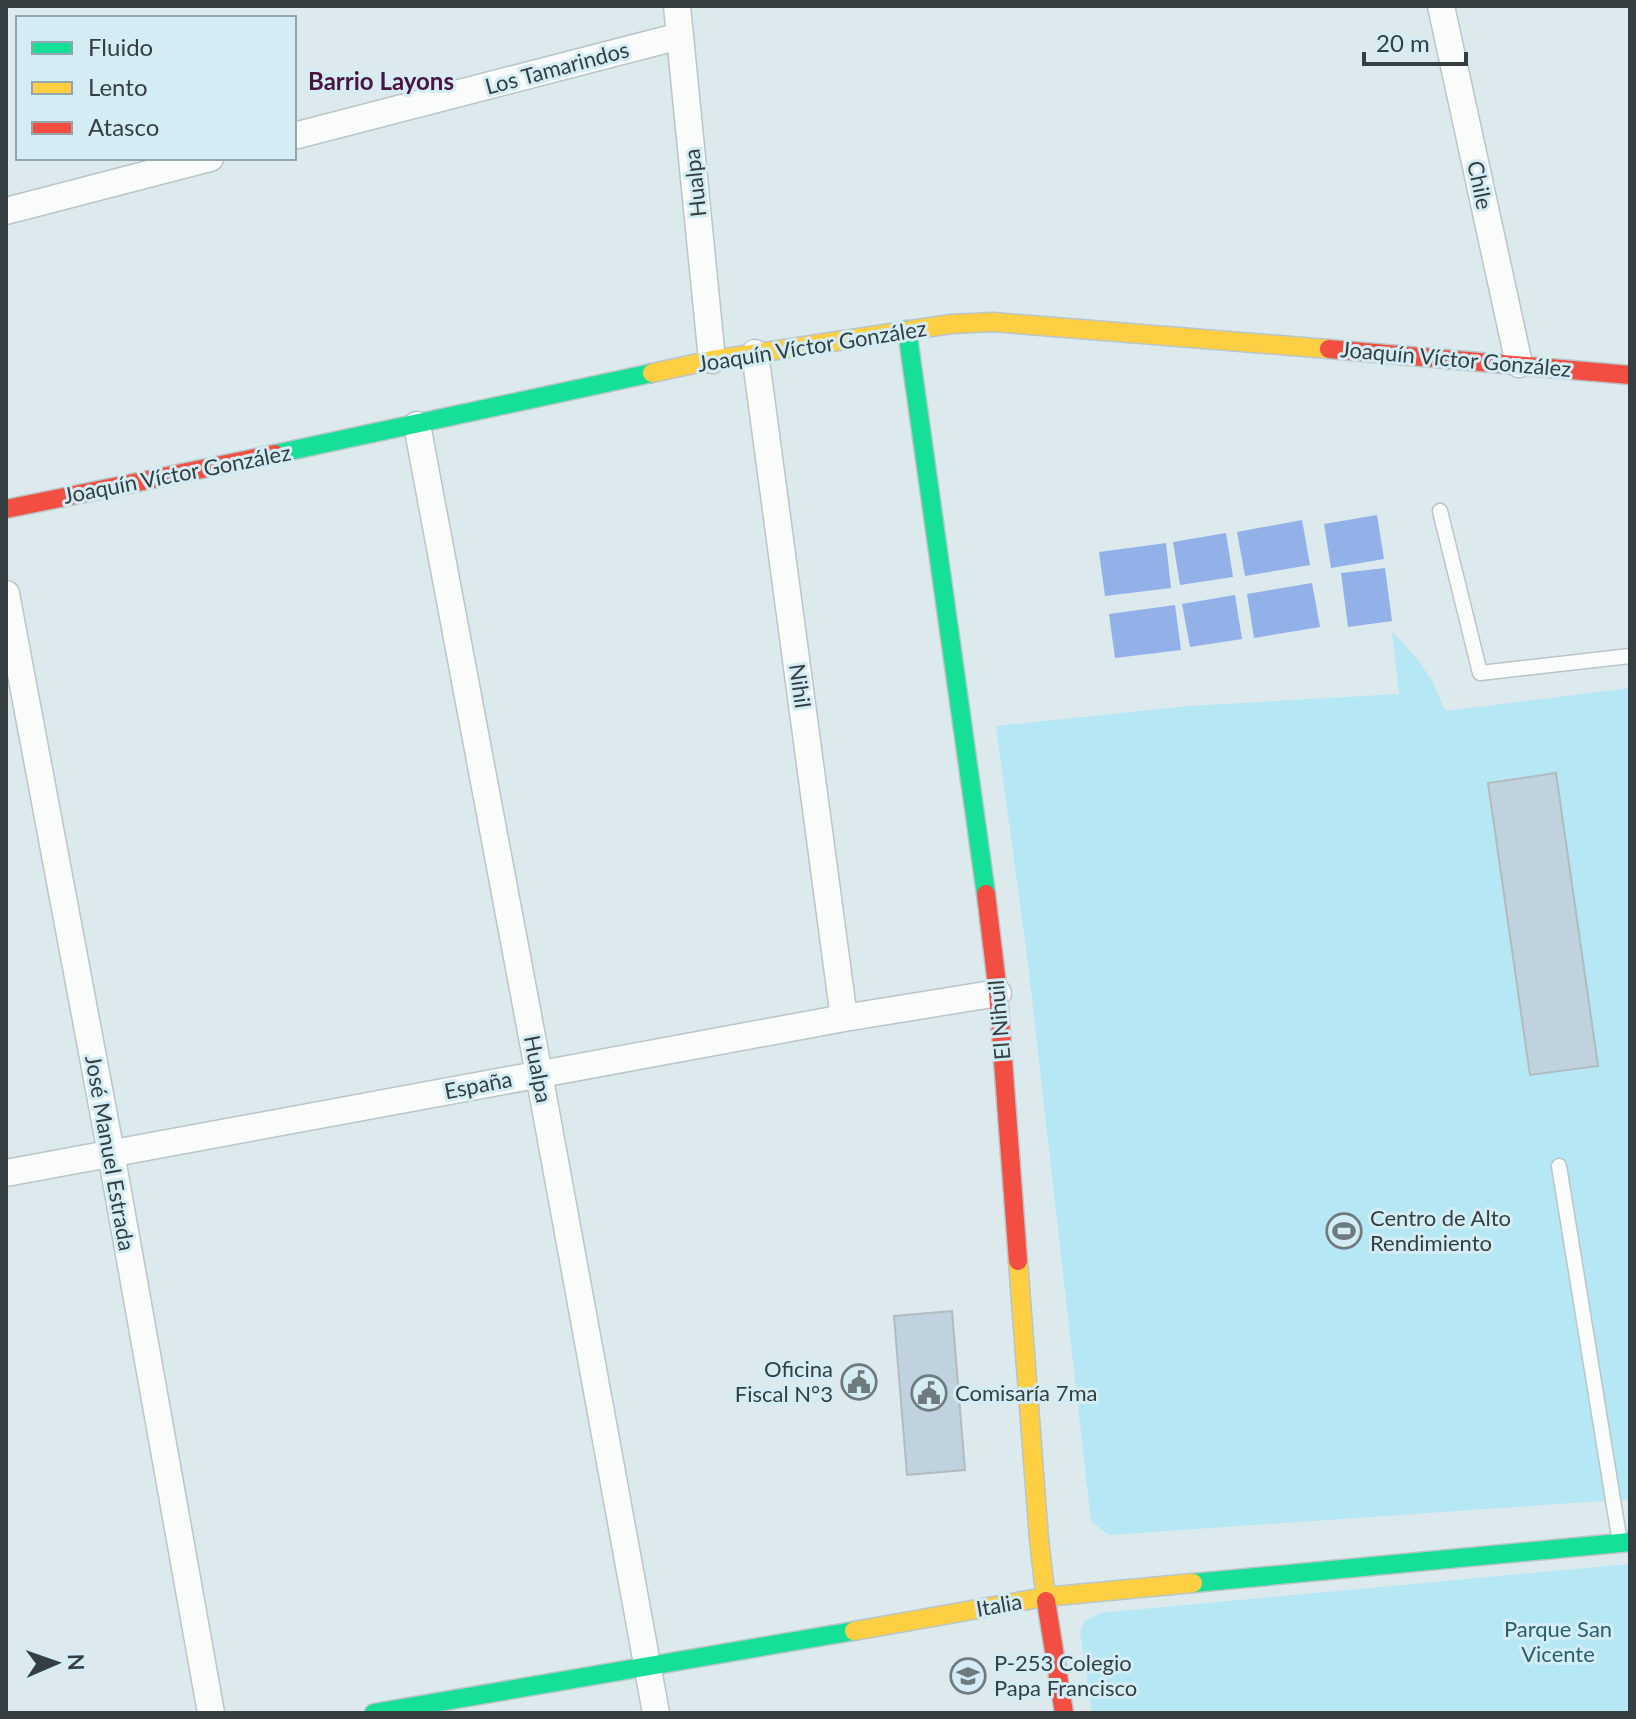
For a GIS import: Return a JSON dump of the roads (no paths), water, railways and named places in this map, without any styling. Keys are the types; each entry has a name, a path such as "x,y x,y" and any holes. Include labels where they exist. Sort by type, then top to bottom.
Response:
{"street":[{"name":"Hualpa","path":"677,6 712,360"},
{"name":"Chile","path":"1441,6 1519,364"},
{"name":"Los Tamarindos","path":"296,135 680,36"},
{"path":"6,211 202,160"},
{"name":"Joaquín Víctor González","path":"6,509 417,425 712,360 951,324 993,322 1630,375"},
{"name":"El Nihuil","path":"907,330 992,936 1045,1597 1064,1713"},
{"name":"Nihil","path":"755,353 844,1018"},
{"name":"Hualpa","path":"417,425 656,1713"},
{"name":"José Manuel Estrada","path":"6,594 111,1153 211,1713"},
{"name":"España","path":"6,1173 844,1018 998,993"},
{"name":"Italia","path":"374,1713 1045,1597 1625,1543"}],"lane":[{"path":"1440,511 1480,673 1630,656"},
{"path":"1559,1166 1625,1543"}],"water":[{"path":"1377,515 1384,559 1331,568 1324,524"},
{"path":"1302,520 1310,565 1245,576 1237,532"},
{"path":"1226,533 1233,577 1180,585 1173,542"},
{"path":"1166,543 1171,588 1105,596 1099,552"},
{"path":"1385,568 1392,621 1348,627 1341,573"},
{"path":"1312,583 1320,627 1254,638 1247,594"},
{"path":"1235,595 1242,639 1190,647 1182,604"},
{"path":"1175,605 1181,650 1115,658 1109,614"}],"place":[{"name":"Centro de Alto Rendimiento","path":"1344,1231"},
{"name":"Oficina Fiscal N°3","path":"859,1382"},
{"name":"Comisaría 7ma","path":"929,1393"},
{"name":"P-253 Colegio Papa Francisco","path":"968,1676"}],"district":[{"name":"Barrio Layons","path":"381,82"}],"park label":[{"name":"Parque San Vicente","path":"1558,1642"}]}
